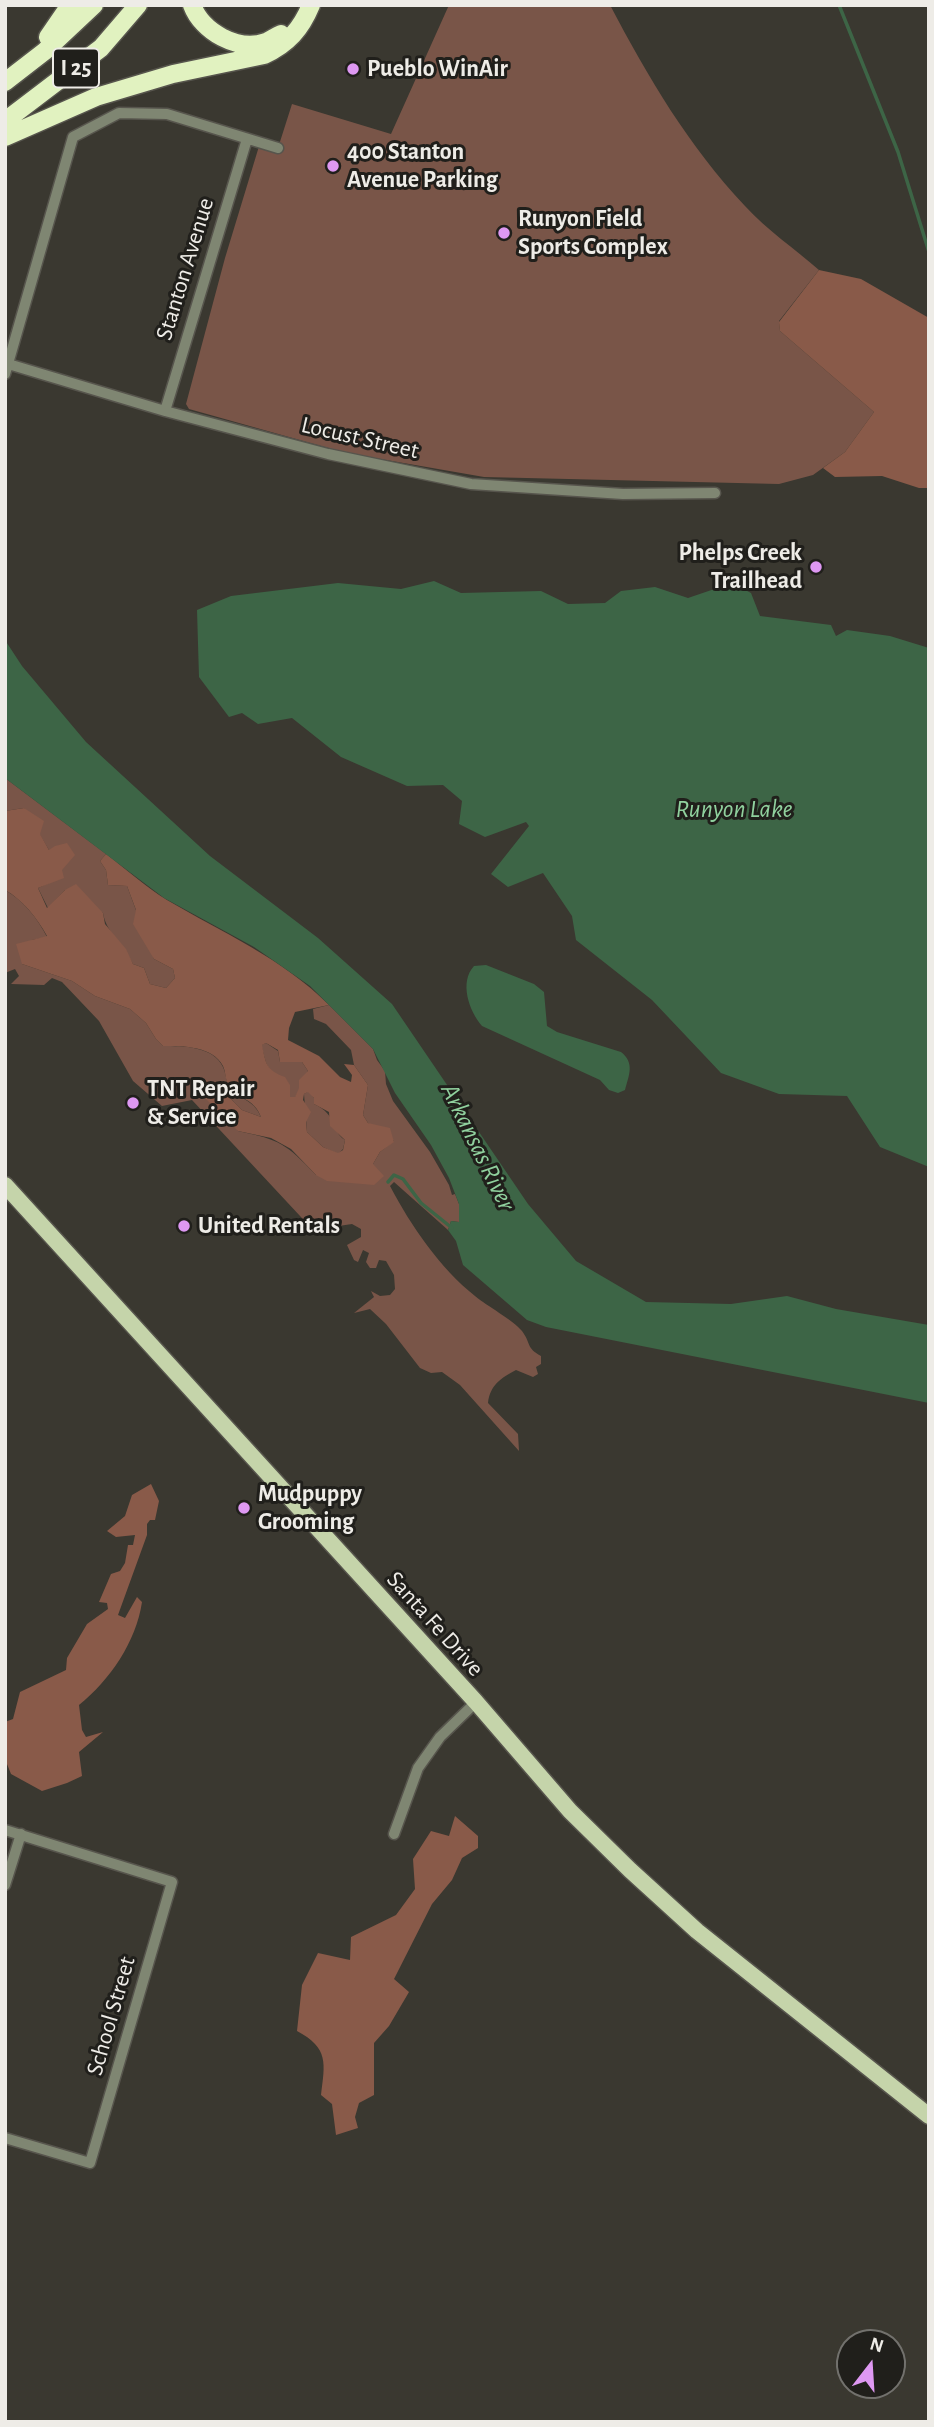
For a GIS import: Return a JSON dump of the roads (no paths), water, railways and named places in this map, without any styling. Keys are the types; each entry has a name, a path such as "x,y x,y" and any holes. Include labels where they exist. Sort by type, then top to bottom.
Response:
{"highway":[{"path":"5,76 50,35 70,5"},
{"name":"I 25","path":"5,82 45,51 94,5"},
{"name":"I 25","path":"5,121 101,48 138,5"},
{"path":"192,5 194,11 215,34 241,44 253,44 266,42 284,32 292,23 300,5"},
{"path":"5,137 106,94 173,74 264,55 295,34 311,5"}],"main road":[{"name":"Santa Fe Drive","path":"5,1185 476,1702 570,1811 629,1870 697,1931 929,2116"}],"street":[{"path":"6,367 73,137 118,113 167,114 278,148"},
{"name":"Stanton Avenue","path":"165,411 247,139"},
{"name":"Locust Street","path":"6,367 328,454 471,484 623,494 715,493"},
{"path":"394,1834 418,1768 440,1737 476,1702"},
{"path":"5,1830 21,1834 5,1885"},
{"name":"School Street","path":"5,2138 90,2163 172,1882 21,1834"}],"water":[{"name":"Runyon Lake","path":"434,581 461,593 541,591 568,604 605,603 621,591 655,587 688,598 732,583 751,593 760,616 831,625 836,636 847,630 890,636 929,648 929,1167 880,1147 847,1096 779,1094 721,1073 652,1000 576,940 572,916 543,873 508,887 491,874 529,826 526,822 485,837 459,824 462,801 443,785 407,786 341,757 292,718 258,724 242,713 229,717 199,677 197,610 231,596 338,583 401,589"},
{"name":"Arkansas River","path":"5,640 22,666 86,742 210,856 318,938 392,1004 528,1204 576,1261 646,1302 731,1304 787,1296 836,1309 929,1325 929,1403 546,1327 527,1320 463,1265 456,1241 448,1230 451,1221 459,1222 459,1204 449,1178 431,1145 395,1093 373,1049 310,986 254,947 164,898 5,778"},
{"path":"486,965 534,984 544,992 547,1026 557,1032 621,1052 629,1065 625,1090 618,1093 609,1090 600,1080 482,1026 470,1005 467,980 474,966"}],"waterway":[{"path":"839,5 898,152 929,252"},
{"path":"388,1182 394,1175 403,1179 421,1203 452,1228"}],"place":[{"name":"Pueblo WinAir","path":"353,69"},
{"name":"400 Stanton Avenue Parking","path":"333,166"},
{"name":"Runyon Field Sports Complex","path":"504,233"},
{"name":"Phelps Creek Trailhead","path":"816,567"},
{"name":"TNT Repair & Service","path":"133,1103"},
{"name":"United Rentals","path":"184,1226"},
{"name":"Mudpuppy Grooming","path":"244,1508"}]}
